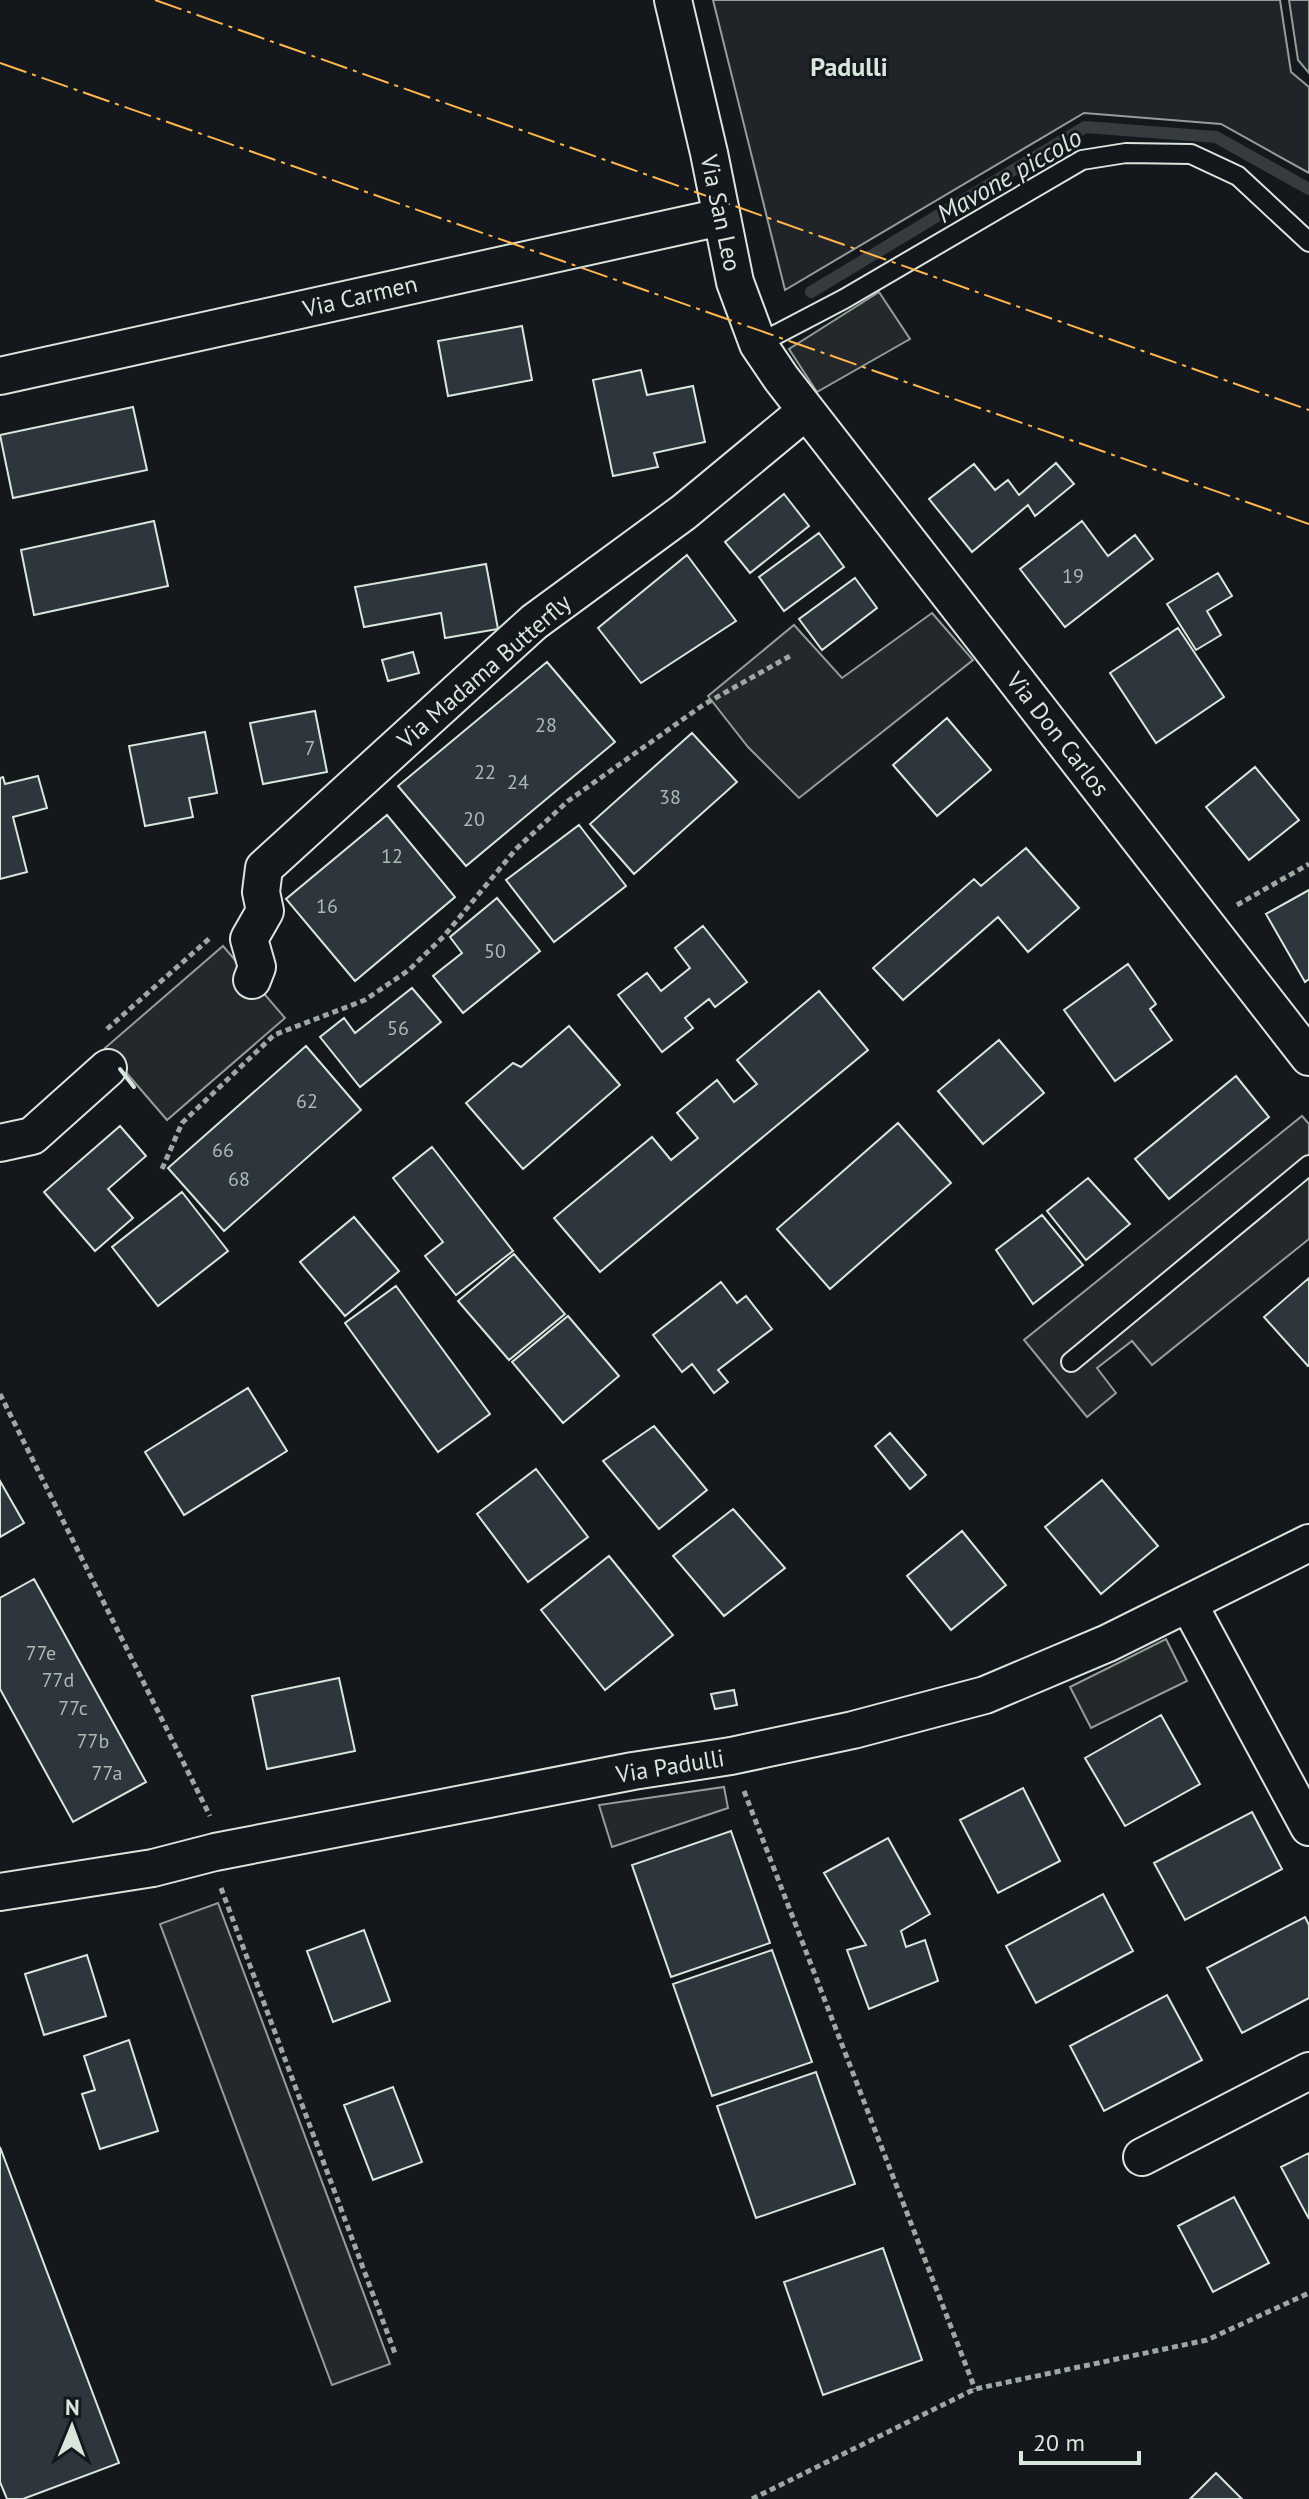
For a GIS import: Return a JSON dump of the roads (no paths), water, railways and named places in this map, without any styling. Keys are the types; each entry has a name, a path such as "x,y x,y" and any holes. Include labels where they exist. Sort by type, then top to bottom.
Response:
{"street":[{"name":"Via San Leo","path":"673,0 735,282 758,344 806,411"},
{"name":"Via Carmen","path":"0,376 721,217"},
{"name":"Via Don Carlos","path":"806,411 1309,1057"},
{"name":"Via Madama Butterfly","path":"252,980 257,967 249,939 265,911 261,892 264,868 534,622 684,512 806,411"},
{"path":"0,1143 32,1136 108,1068"},
{"name":"Via Padulli","path":"0,1892 153,1868 215,1852 633,1771 731,1756 853,1730 985,1695 1108,1643 1309,1543"},
{"path":"1188,1603 1309,1827"},
{"path":"1142,2157 1309,2071"}],"lane":[{"path":"758,344 844,299 1082,160 1126,153 1191,154 1238,176 1309,242"},
{"path":"1071,1362 1309,1165"}],"waterway":[{"name":"Mavone piccolo","path":"811,292 1085,127 1216,137 1309,189"}],"district":[{"name":"Padulli","path":"849,66"}]}
